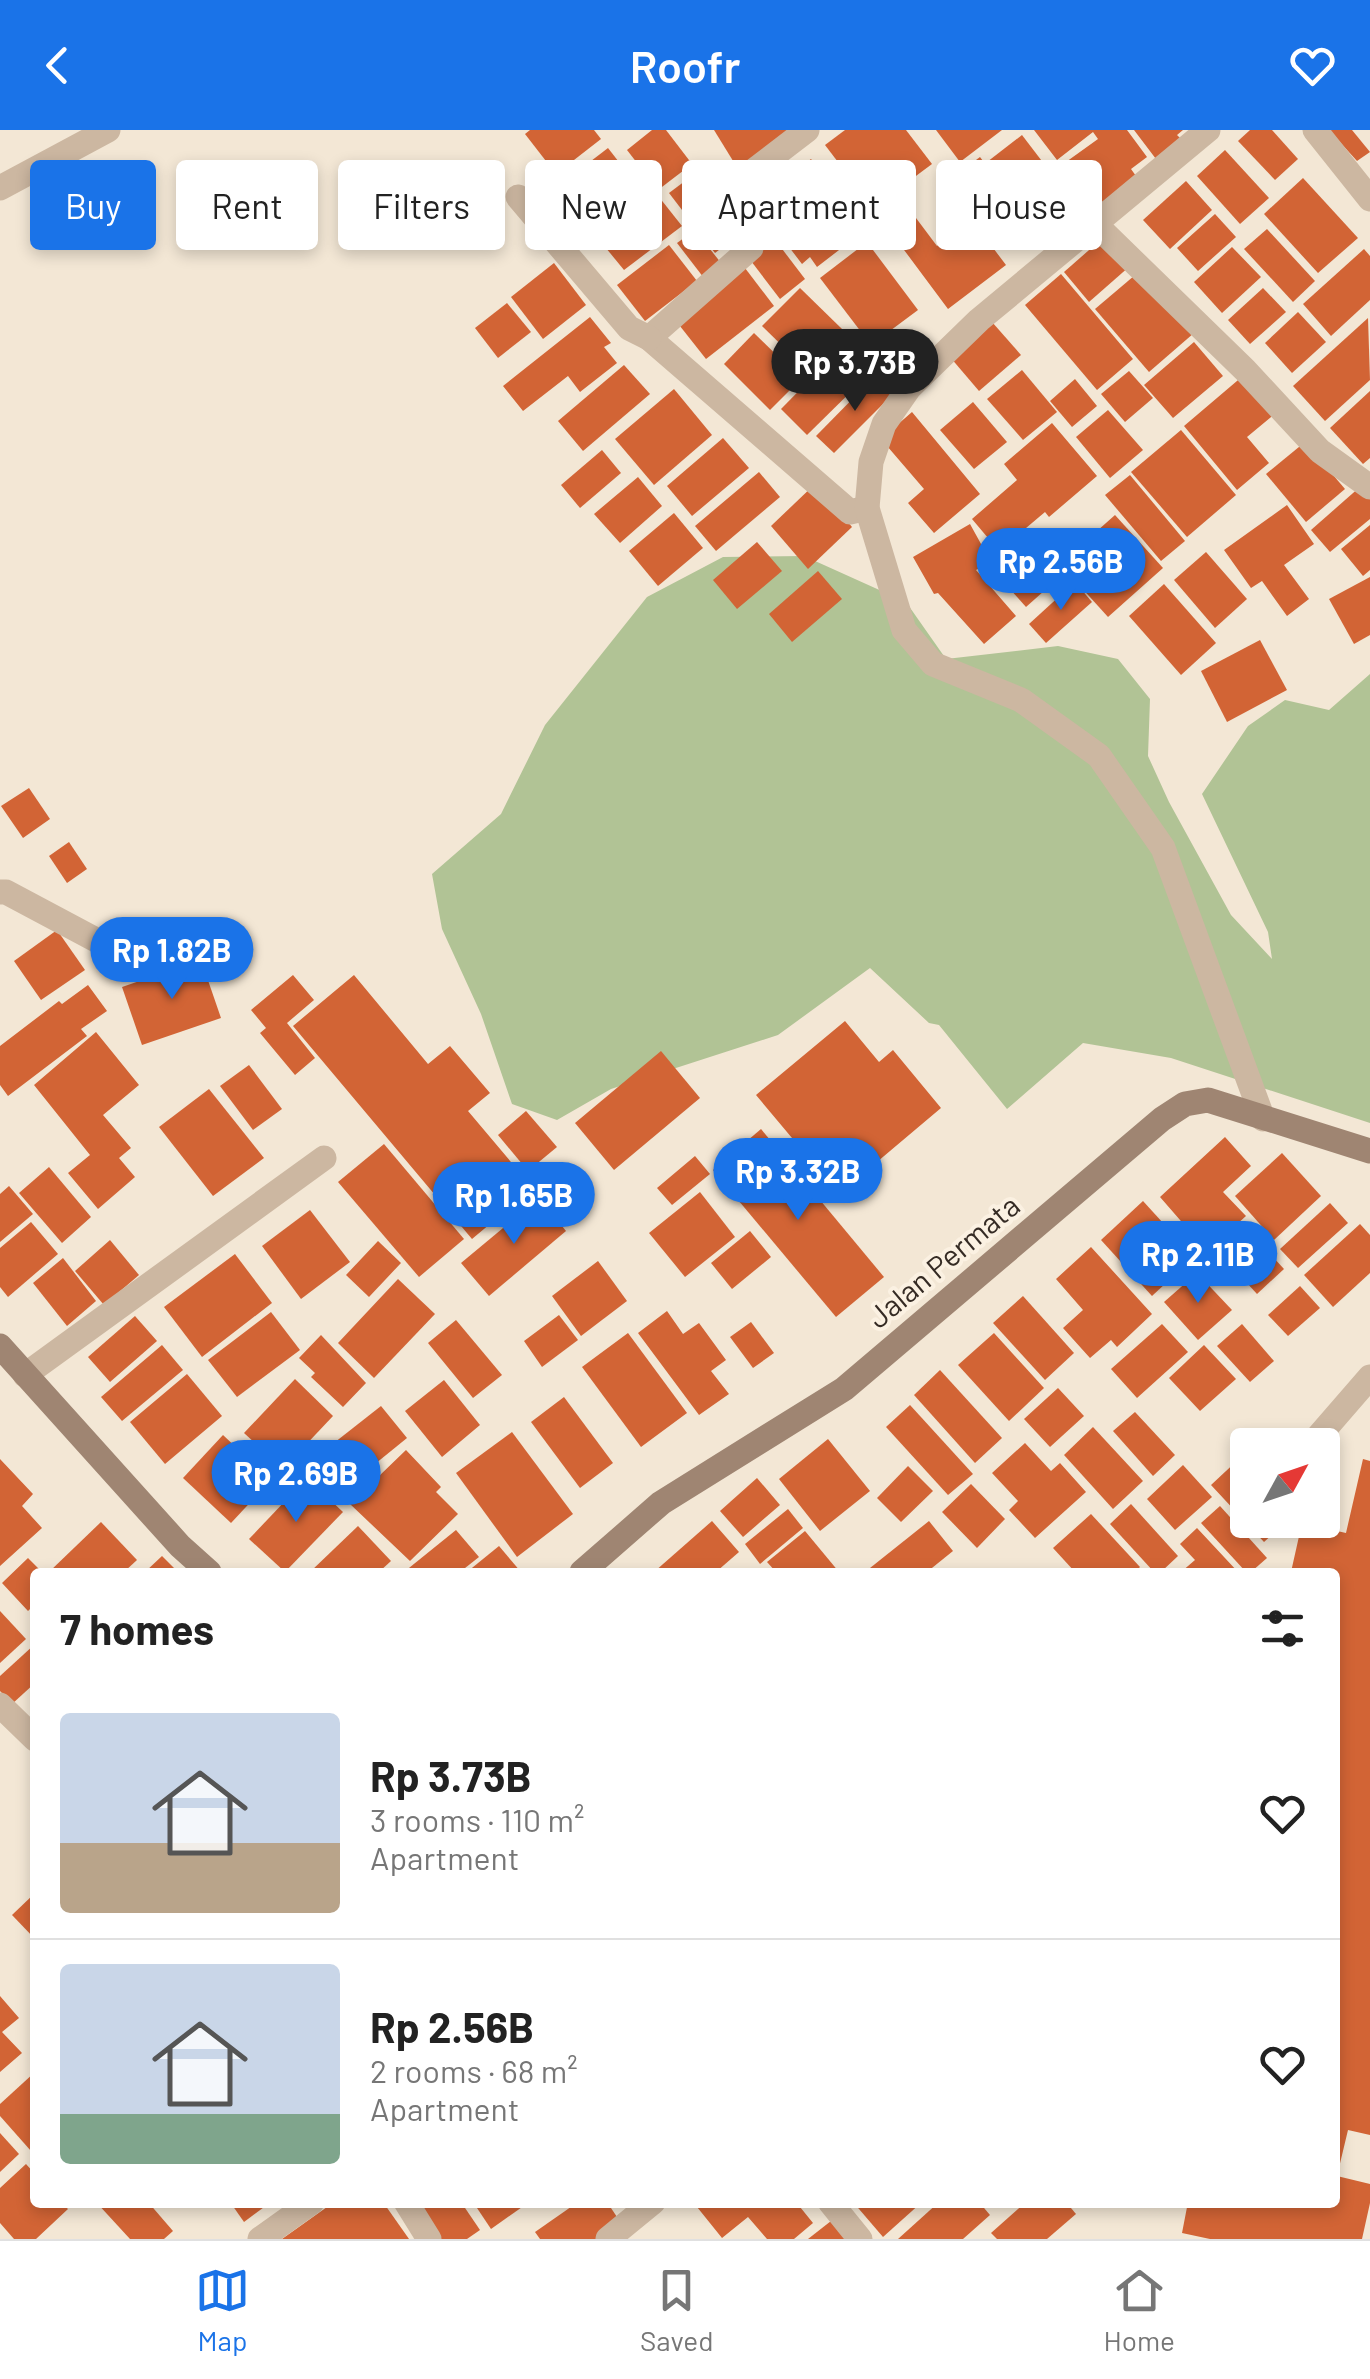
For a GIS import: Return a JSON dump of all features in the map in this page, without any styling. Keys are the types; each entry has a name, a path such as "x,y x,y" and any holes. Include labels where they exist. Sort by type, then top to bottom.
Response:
{"street":[{"path":"0,188 108,130"},
{"path":"649,338 751,248 752,219 730,190 807,130"},
{"path":"1102,216 1208,130"},
{"path":"1316,130 1370,199"},
{"path":"518,197 629,328 649,338 850,512 867,508"},
{"path":"1102,230 1245,370 1320,451 1370,487"},
{"path":"1061,250 979,320 910,388 884,424 871,462 867,508 904,630 932,664 1021,700 1099,756 1163,848 1263,1119"},
{"path":"0,892 128,957"},
{"name":"Jalan Permata","path":"587,1568 661,1503 844,1389 1162,1119 1186,1104 1208,1100 1370,1151"},
{"path":"26,1375 324,1158"},
{"path":"0,1346 180,1546 205,1568"},
{"path":"1326,1428 1370,1377"},
{"path":"0,1706 30,1734"},
{"path":"260,2239 304,2208"},
{"path":"410,2208 429,2239"},
{"path":"608,2239 646,2208"},
{"path":"835,2208 860,2239"}],"green space":[{"path":"804,556 906,602 946,659 1058,646 1118,659 1150,699 1148,756 1169,802 1231,915 1272,959 1268,932 1202,794 1248,726 1285,700 1329,710 1370,674 1370,1123 1171,1058 1083,1043 1007,1109 939,1025 929,1023 870,968 778,1035 611,1089 557,1120 512,1104 481,1014 442,929 432,874 501,814 545,725 647,597 723,557"}],"building":[{"path":"530,130 594,130 601,139 574,160 545,160 525,134"},
{"path":"652,130 666,130 689,160 682,160 682,172 662,187 662,160 635,160 627,150"},
{"path":"714,130 793,130 751,160 732,160"},
{"path":"845,130 906,130 932,164 916,176 916,160 836,160 825,145"},
{"path":"936,130 1002,130 963,160 958,160"},
{"path":"1034,130 1127,130 1147,157 1131,169 1136,176 1102,202 1102,160 1069,160 1098,139 1093,132 1057,160"},
{"path":"1134,130 1183,130 1177,135 1181,139 1156,159"},
{"path":"1250,130 1272,130 1298,159 1275,180 1238,141"},
{"path":"1329,130 1352,130 1370,152 1357,161"},
{"path":"1022,135 1041,160 990,160"},
{"path":"608,148 617,160 592,160"},
{"path":"1225,150 1269,198 1240,224 1197,176"},
{"path":"1303,178 1358,238 1318,273 1264,214"},
{"path":"1186,181 1212,210 1170,249 1143,220"},
{"path":"682,183 682,210 669,193"},
{"path":"662,201 682,226 662,241"},
{"path":"1215,214 1236,237 1198,271 1177,248"},
{"path":"916,218 936,250 995,250 1006,265 948,309 904,250 916,250"},
{"path":"1267,229 1315,281 1293,302 1244,249"},
{"path":"1105,236 1130,266 1089,302 1064,272 1089,250 1102,250"},
{"path":"669,245 697,281 645,321 617,285"},
{"path":"1232,247 1261,277 1222,313 1194,282"},
{"path":"1364,249 1370,256 1370,300 1331,336 1303,304"},
{"path":"608,250 650,250 624,270"},
{"path":"682,250 711,250 725,268 707,282"},
{"path":"757,250 783,250 805,279 780,299 748,257"},
{"path":"791,250 839,250 817,267 810,257 802,264"},
{"path":"857,250 873,250 918,310 871,345 820,278"},
{"path":"554,263 586,305 543,339 511,297"},
{"path":"745,268 774,306 706,359 676,321"},
{"path":"1141,270 1194,333 1149,372 1095,309"},
{"path":"1061,274 1133,359 1097,390 1025,305"},
{"path":"800,288 842,329 805,368 762,326"},
{"path":"1263,288 1286,312 1250,344 1228,320"},
{"path":"507,303 531,332 498,358 475,328"},
{"path":"1298,312 1326,342 1292,373 1265,343"},
{"path":"590,317 611,343 604,347 617,363 580,392 568,376 523,411 503,386"},
{"path":"1368,318 1370,380 1325,421 1293,386"},
{"path":"992,322 1021,355 979,391 950,357"},
{"path":"754,333 801,379 770,410 724,364"},
{"path":"848,341 875,368 807,435 781,409"},
{"path":"1194,342 1223,376 1173,418 1144,385"},
{"path":"624,365 650,394 583,451 558,421"},
{"path":"1022,370 1057,412 1023,440 987,399"},
{"path":"1129,371 1153,398 1125,422 1101,394"},
{"path":"876,375 894,393 834,453 816,436"},
{"path":"1244,375 1276,413 1247,437 1269,463 1237,490 1184,426"},
{"path":"1075,379 1097,406 1072,427 1050,401"},
{"path":"674,389 712,435 654,485 615,439"},
{"path":"1370,391 1370,458 1363,464 1330,428"},
{"path":"973,402 1007,442 974,469 940,430"},
{"path":"1108,410 1143,450 1110,478 1076,437"},
{"path":"912,412 980,494 934,533 908,503 924,489 881,439"},
{"path":"1052,423 1097,476 1049,517 1045,512 999,551 972,519 1017,480 1004,464"},
{"path":"1181,430 1236,495 1187,537 1131,472"},
{"path":"723,438 749,468 692,516 667,486"},
{"path":"1305,442 1345,489 1306,522 1266,474"},
{"path":"602,450 621,473 580,508 561,485"},
{"path":"759,472 780,497 716,551 695,526"},
{"path":"1130,475 1185,541 1161,561 1105,495"},
{"path":"638,477 662,506 620,543 594,514"},
{"path":"816,483 852,527 808,569 771,526"},
{"path":"1361,486 1370,497 1370,519 1330,552 1311,530"},
{"path":"1287,505 1314,544 1284,565 1309,599 1287,616 1262,581 1251,588 1224,550"},
{"path":"674,513 703,548 658,586 629,551"},
{"path":"1115,515 1163,568 1108,617 1060,564"},
{"path":"970,524 991,562 976,570 1016,616 984,644 938,593 934,594 913,557"},
{"path":"1370,525 1370,570 1363,576 1341,549"},
{"path":"757,542 782,571 737,609 713,580"},
{"path":"1036,546 1062,575 1026,607 1000,578"},
{"path":"1206,552 1247,599 1215,628 1174,580"},
{"path":"818,571 842,599 792,642 769,614"},
{"path":"1370,577 1370,635 1354,644 1329,599"},
{"path":"1075,582 1092,602 1046,643 1029,624"},
{"path":"1164,584 1216,643 1181,675 1129,616"},
{"path":"1260,640 1287,690 1227,722 1201,671"},
{"path":"29,788 50,819 23,838 1,806"},
{"path":"69,842 87,869 67,883 49,856"},
{"path":"57,930 85,970 41,1000 14,961"},
{"path":"201,960 221,1018 142,1045 122,987"},
{"path":"293,975 314,1000 287,1023 315,1058 295,1075 260,1033 266,1028 251,1010"},
{"path":"354,975 428,1064 450,1046 490,1093 468,1111 533,1188 472,1239 293,1026"},
{"path":"88,985 107,1011 81,1029 87,1036 8,1096 0,1085 0,1046 59,1001 62,1004"},
{"path":"845,1021 879,1062 893,1050 941,1108 839,1194 756,1095"},
{"path":"96,1032 139,1085 103,1115 131,1148 119,1158 135,1177 98,1209 68,1173 90,1155 34,1085"},
{"path":"661,1051 700,1098 614,1170 575,1123"},
{"path":"249,1065 282,1109 253,1130 220,1086"},
{"path":"209,1089 264,1158 213,1196 159,1127"},
{"path":"526,1111 557,1147 528,1171 498,1135"},
{"path":"761,1129 884,1277 836,1317 713,1170"},
{"path":"1225,1137 1251,1166 1223,1192 1246,1216 1207,1251 1160,1197"},
{"path":"384,1144 464,1239 419,1277 338,1182"},
{"path":"1282,1153 1321,1196 1274,1240 1235,1196"},
{"path":"695,1156 710,1174 672,1205 657,1188"},
{"path":"49,1167 91,1217 62,1243 19,1193"},
{"path":"9,1186 33,1214 0,1242 0,1194"},
{"path":"700,1192 735,1237 685,1277 649,1233"},
{"path":"539,1198 566,1231 489,1296 461,1263"},
{"path":"1143,1201 1194,1257 1152,1296 1101,1240"},
{"path":"1330,1203 1348,1223 1298,1268 1280,1249"},
{"path":"310,1210 350,1262 301,1299 262,1246"},
{"path":"31,1222 58,1254 8,1297 0,1287 0,1248"},
{"path":"1360,1224 1370,1235 1370,1273 1333,1307 1304,1275"},
{"path":"750,1231 771,1257 732,1289 711,1263"},
{"path":"1251,1233 1284,1269 1257,1294 1224,1258"},
{"path":"110,1240 139,1275 104,1305 75,1271"},
{"path":"378,1241 401,1263 369,1297 346,1275"},
{"path":"1091,1247 1152,1314 1117,1347 1111,1340 1090,1358 1063,1328 1083,1310 1056,1279"},
{"path":"235,1254 272,1303 202,1357 164,1307"},
{"path":"63,1258 96,1301 67,1326 33,1283"},
{"path":"598,1261 627,1301 581,1336 552,1296"},
{"path":"1197,1273 1232,1310 1198,1340 1164,1302"},
{"path":"398,1279 435,1314 374,1378 338,1343"},
{"path":"1300,1286 1320,1308 1288,1336 1268,1315"},
{"path":"1023,1296 1074,1353 1045,1380 993,1323"},
{"path":"667,1311 683,1334 699,1323 726,1360 711,1371 729,1394 699,1415 638,1333"},
{"path":"271,1312 300,1350 237,1397 208,1360"},
{"path":"559,1315 578,1340 542,1367 524,1341"},
{"path":"135,1316 157,1341 110,1382 88,1357"},
{"path":"456,1320 502,1375 473,1398 428,1343"},
{"path":"751,1322 774,1353 753,1368 730,1337"},
{"path":"1162,1324 1188,1352 1137,1398 1111,1369"},
{"path":"1242,1324 1274,1361 1250,1382 1217,1346"},
{"path":"628,1333 687,1413 641,1447 582,1367"},
{"path":"994,1333 1044,1388 1009,1421 958,1365"},
{"path":"321,1335 366,1383 343,1407 311,1377 315,1373 299,1358"},
{"path":"162,1345 183,1370 122,1421 101,1397"},
{"path":"1204,1345 1236,1379 1200,1411 1169,1378"},
{"path":"940,1370 1002,1438 975,1463 914,1395"},
{"path":"187,1374 222,1416 165,1464 130,1422"},
{"path":"295,1379 333,1416 283,1469 244,1433"},
{"path":"444,1380 480,1425 442,1457 405,1411"},
{"path":"1058,1388 1084,1416 1050,1447 1024,1419"},
{"path":"564,1397 613,1463 580,1488 531,1422"},
{"path":"910,1405 973,1474 948,1495 886,1427"},
{"path":"381,1406 407,1438 338,1494 311,1461"},
{"path":"1135,1412 1175,1455 1153,1476 1113,1431"},
{"path":"1093,1427 1143,1481 1113,1509 1064,1455"},
{"path":"512,1432 573,1514 517,1557 456,1473"},
{"path":"223,1435 271,1480 231,1523 183,1478"},
{"path":"828,1439 870,1491 820,1531 779,1479"},
{"path":"1025,1443 1051,1471 1060,1463 1086,1492 1035,1538 1009,1510 1018,1501 992,1473"},
{"path":"406,1450 441,1487 436,1492 458,1514 410,1561 350,1504"},
{"path":"0,1459 33,1494 22,1506 42,1528 0,1566"},
{"path":"1363,1459 1370,1461 1370,2135 1348,2130 1340,2163 1340,1568 1292,1568 1299,1538 1340,1538 1340,1532 1346,1533"},
{"path":"1183,1465 1212,1497 1175,1530 1147,1499"},
{"path":"908,1466 933,1491 901,1522 877,1498"},
{"path":"1230,1467 1230,1505 1211,1485"},
{"path":"307,1478 343,1512 289,1568 281,1568 249,1539"},
{"path":"757,1478 780,1505 743,1537 720,1511"},
{"path":"971,1484 1005,1519 977,1548 942,1512"},
{"path":"1131,1504 1178,1556 1165,1568 1150,1568 1110,1524"},
{"path":"1220,1506 1230,1517 1230,1538 1249,1538 1267,1558 1256,1568 1242,1568 1201,1523"},
{"path":"788,1509 803,1528 760,1564 745,1544"},
{"path":"1091,1514 1140,1567 1071,1568 1053,1548"},
{"path":"712,1521 739,1552 721,1568 659,1568"},
{"path":"929,1521 953,1551 932,1568 870,1568"},
{"path":"101,1522 137,1560 128,1568 53,1568"},
{"path":"358,1526 391,1561 383,1568 314,1568"},
{"path":"1197,1528 1234,1568 1186,1568 1195,1560 1180,1544"},
{"path":"456,1530 479,1557 465,1568 409,1568"},
{"path":"805,1531 836,1568 772,1568 767,1562"},
{"path":"499,1546 518,1568 472,1568"},
{"path":"162,1556 174,1568 149,1568"},
{"path":"28,1558 38,1568 30,1568 28,1611 2,1583"},
{"path":"0,1611 26,1639 0,1663"},
{"path":"30,1649 30,1688 12,1704 0,1691 0,1676"},
{"path":"30,1898 30,1934 12,1915"},
{"path":"0,1996 19,2018 2,2032 22,2053 0,2072"},
{"path":"30,2077 30,2150 0,2116 0,2104"},
{"path":"0,2133 19,2154 0,2172"},
{"path":"26,2164 30,2168 30,2208 68,2209 36,2239 14,2239 0,2223 0,2188"},
{"path":"1340,2177 1370,2184 1362,2239 1210,2239 1182,2233 1187,2208 1340,2208"},
{"path":"102,2208 153,2208 173,2231 164,2239 130,2239"},
{"path":"234,2208 263,2208 244,2222"},
{"path":"326,2208 387,2208 409,2239 282,2239"},
{"path":"415,2208 465,2208 480,2230 467,2239 437,2239"},
{"path":"477,2208 521,2208 491,2229"},
{"path":"569,2208 611,2208 621,2223 598,2239 540,2239 535,2232"},
{"path":"698,2208 801,2208 813,2223 794,2239 767,2239 748,2217 722,2238"},
{"path":"858,2208 915,2208 883,2237"},
{"path":"932,2208 984,2208 990,2215 963,2239 898,2239"},
{"path":"1019,2208 1071,2208 1076,2214 1047,2239 997,2239 991,2233"},
{"path":"831,2221 846,2239 808,2239"}]}
